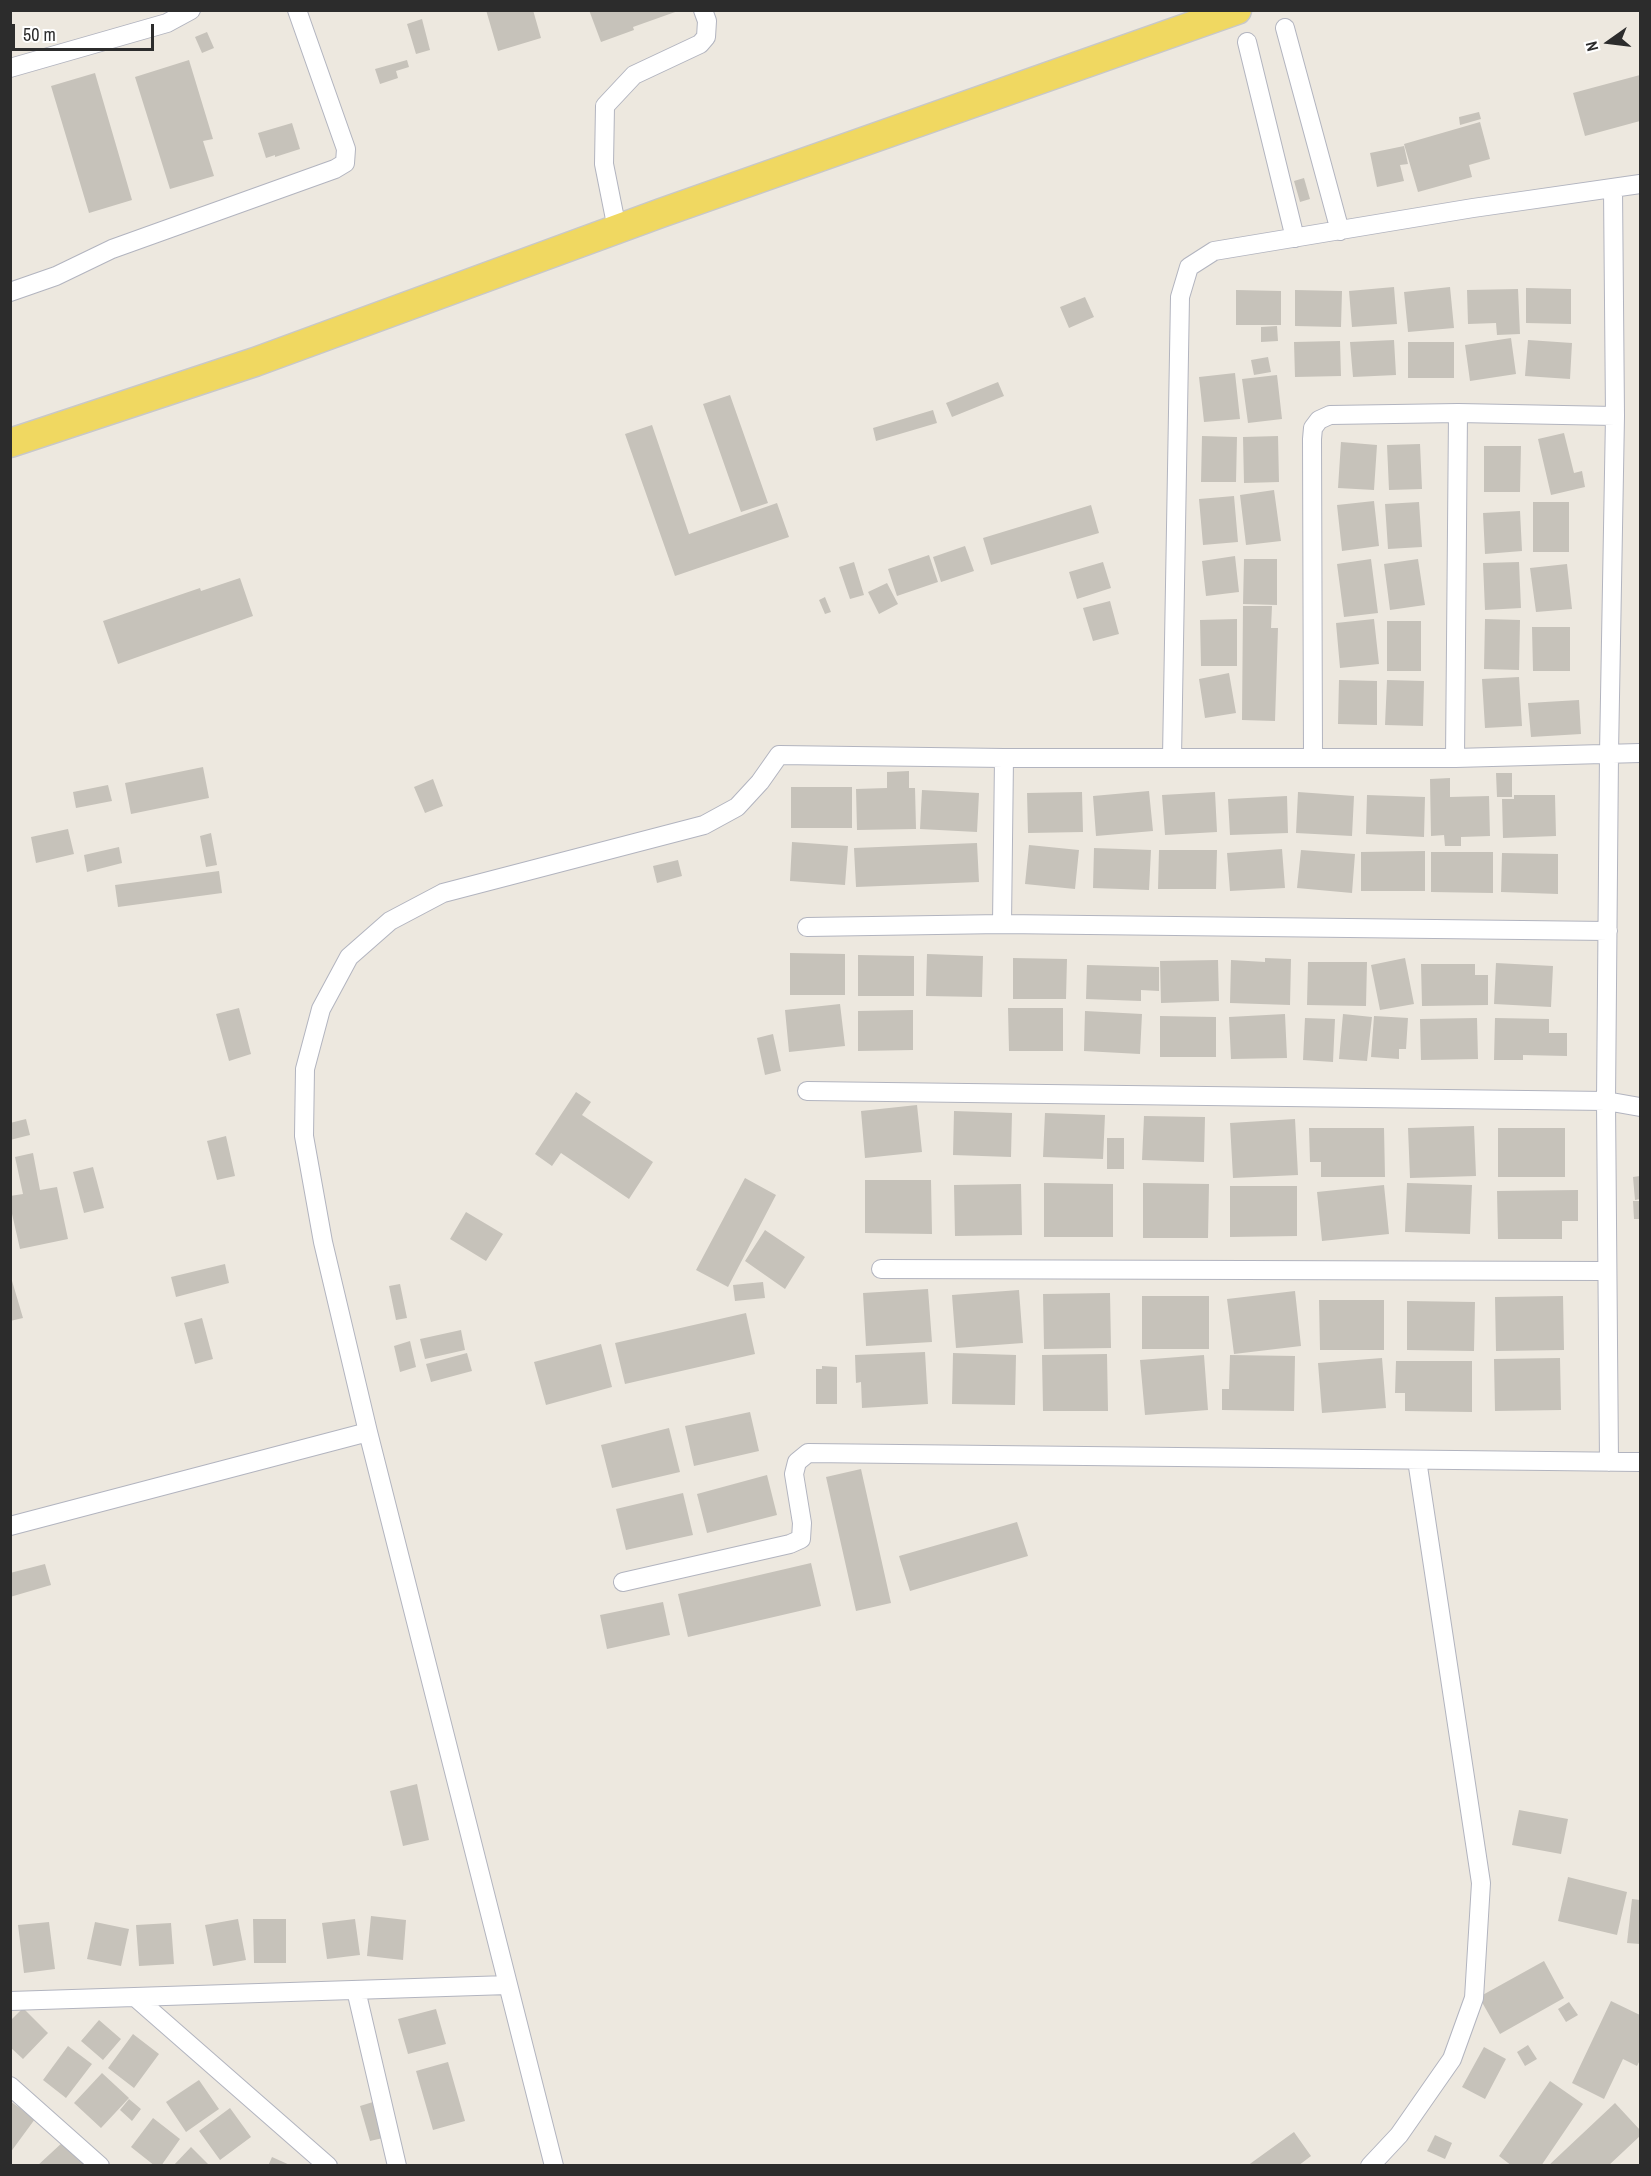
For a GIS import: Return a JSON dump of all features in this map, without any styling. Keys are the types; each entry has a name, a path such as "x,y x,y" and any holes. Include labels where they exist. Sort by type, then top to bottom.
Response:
{"main road":[{"path":"10,443 255,362 617,229 1237,10"}],"street":[{"path":"10,68 167,23 191,10"},
{"path":"10,292 56,276 112,249 335,169 345,163 346,149 297,10"},
{"path":"617,229 604,164 605,106 634,75 700,44 706,37 707,21 703,10"},
{"path":"1285,28 1340,231"},
{"path":"1247,42 1295,238"},
{"path":"1172,757 1180,297 1190,267 1214,251 1473,208 1641,184"},
{"path":"1609,1462 1606,1101 1615,416 1613,189"},
{"path":"1313,758 1313,429 1319,420 1330,415 1458,413 1615,416"},
{"path":"1455,758 1458,413"},
{"path":"554,2166 368,1432 323,1242 304,1136 305,1069 321,1009 349,957 390,921 443,893 704,825 737,807 760,782 779,755 1004,758 1455,758 1641,753"},
{"path":"1002,924 1004,758"},
{"path":"807,927 1002,924 1608,931"},
{"path":"807,1091 1606,1101 1641,1107"},
{"path":"881,1269 1606,1271"},
{"path":"10,1526 368,1432"},
{"path":"623,1582 790,1544 801,1539 802,1523 794,1474 797,1462 808,1453 1641,1462"},
{"path":"1370,2166 1399,2135 1452,2060 1474,1998 1481,1883 1417,1460"},
{"path":"10,2001 508,1985"},
{"path":"356,1990 397,2166"},
{"path":"135,1997 328,2166"},
{"path":"10,2086 100,2166"}],"building":[{"path":"486,10 533,10 541,38 498,51"},
{"path":"589,10 678,11 633,27 634,30 601,42"},
{"path":"422,19 430,50 416,54 407,24"},
{"path":"207,32 214,48 202,53 195,37"},
{"path":"189,60 213,139 203,141 214,176 170,189 135,77"},
{"path":"407,60 409,67 396,71 398,78 380,84 375,69"},
{"path":"95,73 132,200 89,213 51,86"},
{"path":"1640,75 1640,121 1585,136 1573,93"},
{"path":"1479,112 1481,119 1460,125 1459,117"},
{"path":"1480,122 1490,159 1469,165 1472,177 1418,192 1404,144"},
{"path":"292,123 300,149 266,158 258,133"},
{"path":"1404,146 1408,164 1400,165 1404,181 1377,187 1370,153"},
{"path":"1304,178 1310,199 1300,202 1294,181"},
{"path":"1394,287 1397,324 1352,327 1349,291"},
{"path":"1450,287 1454,328 1408,332 1404,292"},
{"path":"1526,288 1571,289 1571,324 1526,323"},
{"path":"1518,289 1520,334 1497,335 1496,323 1468,324 1467,290"},
{"path":"1236,290 1281,291 1281,325 1236,325"},
{"path":"1295,290 1342,291 1341,327 1295,326"},
{"path":"1085,297 1094,317 1069,328 1060,307"},
{"path":"1277,326 1278,341 1261,342 1261,327"},
{"path":"1511,338 1516,374 1470,381 1465,345"},
{"path":"1394,340 1396,375 1353,377 1350,342"},
{"path":"1528,340 1572,343 1570,379 1525,376"},
{"path":"1340,341 1341,376 1295,377 1294,342"},
{"path":"1408,342 1454,342 1454,378 1408,378"},
{"path":"1268,357 1271,372 1254,375 1251,360"},
{"path":"1235,373 1240,419 1204,422 1199,377"},
{"path":"1277,375 1282,419 1248,423 1242,379"},
{"path":"998,382 1004,396 952,417 946,403"},
{"path":"730,395 768,503 741,512 703,404"},
{"path":"933,410 937,423 876,441 873,428"},
{"path":"652,425 689,534 777,503 789,537 675,576 625,434"},
{"path":"1564,433 1574,473 1582,471 1585,487 1551,495 1538,439"},
{"path":"1202,436 1237,437 1236,482 1201,482"},
{"path":"1278,436 1279,482 1244,483 1243,437"},
{"path":"1341,442 1377,445 1374,490 1338,488"},
{"path":"1420,444 1422,489 1389,490 1387,445"},
{"path":"1484,446 1521,446 1520,492 1484,492"},
{"path":"1274,490 1281,541 1246,545 1240,495"},
{"path":"1234,496 1238,542 1203,545 1199,499"},
{"path":"1374,501 1379,546 1342,551 1337,505"},
{"path":"1419,502 1422,547 1388,549 1385,504"},
{"path":"1533,502 1569,502 1569,552 1533,552"},
{"path":"1091,505 1099,533 991,565 983,538"},
{"path":"1520,511 1522,551 1485,554 1483,513"},
{"path":"965,546 974,571 941,582 933,557"},
{"path":"929,555 938,582 897,596 888,569"},
{"path":"1235,556 1239,592 1206,596 1202,561"},
{"path":"1244,559 1277,559 1277,605 1243,604"},
{"path":"1371,559 1378,613 1344,617 1337,564"},
{"path":"1418,559 1425,605 1390,610 1384,564"},
{"path":"854,562 864,595 850,599 839,567"},
{"path":"1103,562 1111,588 1077,599 1069,572"},
{"path":"1519,562 1521,608 1485,610 1483,563"},
{"path":"1567,564 1572,609 1536,612 1530,568"},
{"path":"240,578 253,616 118,664 103,621 200,588 201,591"},
{"path":"887,583 898,604 879,614 868,592"},
{"path":"825,597 831,612 825,614 819,600"},
{"path":"1110,601 1119,634 1093,641 1083,608"},
{"path":"1243,606 1272,606 1271,628 1278,628 1275,721 1242,720"},
{"path":"1237,619 1237,666 1201,666 1200,620"},
{"path":"1374,619 1379,664 1340,668 1336,623"},
{"path":"1485,619 1520,620 1519,670 1484,669"},
{"path":"1387,621 1421,621 1421,671 1387,671"},
{"path":"1532,627 1570,627 1570,671 1533,671"},
{"path":"1229,673 1236,713 1205,718 1199,679"},
{"path":"1519,677 1522,726 1485,728 1482,679"},
{"path":"1339,680 1377,681 1377,725 1338,724"},
{"path":"1387,680 1424,681 1423,726 1385,725"},
{"path":"1579,700 1581,734 1531,737 1528,703"},
{"path":"203,767 209,798 131,814 125,783"},
{"path":"909,771 909,788 915,788 916,829 857,830 856,789 887,788 887,772"},
{"path":"1496,773 1512,773 1512,797 1497,797"},
{"path":"1450,778 1450,797 1489,796 1490,836 1461,837 1461,846 1445,846 1444,835 1431,836 1430,779"},
{"path":"433,779 443,806 425,813 414,787"},
{"path":"108,785 112,801 76,808 73,792"},
{"path":"791,787 852,787 852,828 791,828"},
{"path":"922,790 979,793 977,832 920,829"},
{"path":"1149,791 1153,831 1096,836 1093,796"},
{"path":"1082,792 1083,832 1028,833 1027,793"},
{"path":"1215,792 1217,832 1165,835 1162,795"},
{"path":"1298,792 1354,796 1352,836 1296,833"},
{"path":"1367,795 1425,797 1424,837 1366,834"},
{"path":"1514,795 1555,795 1556,836 1503,838 1502,799 1514,799"},
{"path":"1287,796 1288,833 1230,835 1228,799"},
{"path":"68,829 74,854 36,863 31,837"},
{"path":"211,833 217,865 206,867 200,836"},
{"path":"792,842 848,846 845,885 790,881"},
{"path":"977,843 979,882 856,887 854,848"},
{"path":"1029,845 1079,850 1075,889 1025,884"},
{"path":"119,847 122,863 87,872 84,855"},
{"path":"1094,848 1151,850 1149,890 1093,888"},
{"path":"1282,849 1285,888 1230,891 1227,853"},
{"path":"1159,850 1217,850 1216,889 1158,889"},
{"path":"1301,850 1355,854 1352,893 1297,888"},
{"path":"1425,851 1425,891 1361,891 1361,852"},
{"path":"1431,852 1493,852 1493,893 1431,892"},
{"path":"1502,853 1558,854 1558,894 1501,892"},
{"path":"678,860 682,876 657,883 653,866"},
{"path":"219,871 222,893 118,907 115,885"},
{"path":"790,953 845,954 845,995 790,995"},
{"path":"927,954 983,956 982,997 926,996"},
{"path":"858,955 914,956 914,996 858,996"},
{"path":"1013,958 1067,959 1066,999 1013,999"},
{"path":"1265,958 1291,959 1290,1005 1230,1003 1231,960 1265,962"},
{"path":"1405,958 1414,1004 1380,1010 1371,965"},
{"path":"1218,960 1219,1001 1161,1003 1160,961"},
{"path":"1308,962 1367,962 1366,1006 1307,1005"},
{"path":"1496,963 1553,966 1551,1007 1494,1004"},
{"path":"1421,964 1475,964 1475,975 1488,975 1488,1005 1422,1006"},
{"path":"1087,965 1159,967 1159,991 1141,990 1141,1001 1086,999"},
{"path":"840,1004 845,1046 789,1052 785,1010"},
{"path":"239,1008 251,1054 229,1061 216,1014"},
{"path":"1008,1008 1063,1008 1063,1051 1009,1051"},
{"path":"913,1010 913,1050 858,1051 858,1011"},
{"path":"1085,1011 1142,1014 1140,1054 1084,1051"},
{"path":"1285,1014 1287,1058 1231,1059 1229,1017"},
{"path":"1343,1014 1372,1017 1367,1061 1339,1059"},
{"path":"1160,1016 1216,1017 1216,1057 1160,1057"},
{"path":"1374,1016 1408,1018 1406,1049 1399,1049 1399,1059 1371,1057"},
{"path":"1305,1018 1335,1019 1333,1062 1303,1060"},
{"path":"1477,1018 1478,1059 1421,1060 1420,1019"},
{"path":"1495,1018 1549,1019 1549,1033 1567,1033 1567,1056 1523,1055 1523,1060 1494,1060"},
{"path":"773,1034 781,1071 765,1075 757,1038"},
{"path":"576,1092 591,1102 582,1115 653,1162 629,1199 561,1153 552,1166 535,1154"},
{"path":"917,1105 922,1152 865,1158 861,1111"},
{"path":"954,1111 1012,1113 1011,1157 953,1155"},
{"path":"1045,1113 1105,1115 1103,1159 1043,1157"},
{"path":"1144,1116 1205,1117 1204,1162 1142,1160"},
{"path":"26,1119 30,1135 10,1140 10,1123"},
{"path":"1295,1119 1298,1175 1233,1178 1230,1123"},
{"path":"1474,1126 1476,1176 1410,1178 1408,1128"},
{"path":"1309,1128 1384,1128 1385,1177 1321,1177 1321,1162 1310,1162"},
{"path":"1498,1128 1565,1128 1565,1177 1498,1177"},
{"path":"226,1136 235,1176 217,1180 207,1141"},
{"path":"1107,1138 1124,1138 1124,1169 1107,1169"},
{"path":"33,1153 40,1190 57,1187 68,1239 20,1249 10,1205 10,1196 23,1194 15,1157"},
{"path":"93,1167 104,1208 84,1213 73,1172"},
{"path":"1640,1176 1640,1199 1635,1200 1633,1177"},
{"path":"745,1178 776,1195 728,1287 696,1270"},
{"path":"865,1180 931,1180 932,1234 865,1233"},
{"path":"1044,1183 1113,1184 1113,1237 1044,1237"},
{"path":"1143,1183 1209,1184 1208,1238 1143,1238"},
{"path":"1407,1183 1472,1185 1470,1234 1405,1232"},
{"path":"1021,1184 1022,1235 955,1236 954,1185"},
{"path":"1384,1185 1389,1234 1322,1241 1317,1192"},
{"path":"1230,1186 1297,1186 1297,1236 1230,1237"},
{"path":"1578,1190 1578,1221 1562,1221 1562,1239 1498,1239 1497,1191"},
{"path":"1633,1201 1640,1201 1640,1219 1634,1219"},
{"path":"466,1212 503,1234 486,1261 450,1239"},
{"path":"765,1230 805,1257 785,1289 745,1261"},
{"path":"225,1264 229,1283 176,1297 171,1277"},
{"path":"10,1274 23,1318 10,1321"},
{"path":"763,1282 765,1298 735,1301 733,1285"},
{"path":"400,1284 407,1318 396,1320 389,1286"},
{"path":"928,1289 932,1342 866,1346 863,1293"},
{"path":"1019,1290 1023,1343 956,1348 952,1295"},
{"path":"1295,1291 1301,1346 1234,1354 1227,1299"},
{"path":"1110,1293 1111,1348 1044,1349 1043,1294"},
{"path":"1142,1296 1209,1296 1209,1349 1142,1349"},
{"path":"1563,1296 1564,1350 1496,1351 1495,1297"},
{"path":"1319,1300 1384,1300 1384,1350 1320,1350"},
{"path":"1407,1301 1475,1302 1474,1351 1407,1350"},
{"path":"746,1313 755,1354 625,1384 615,1343"},
{"path":"202,1318 213,1359 195,1364 184,1323"},
{"path":"461,1330 465,1350 425,1359 420,1339"},
{"path":"410,1341 416,1367 400,1372 394,1346"},
{"path":"601,1344 612,1387 546,1405 534,1362"},
{"path":"925,1352 928,1404 862,1408 861,1382 856,1383 855,1355"},
{"path":"467,1353 472,1371 431,1382 426,1364"},
{"path":"953,1353 1016,1355 1015,1405 952,1404"},
{"path":"1107,1354 1108,1411 1043,1411 1042,1355"},
{"path":"1204,1355 1208,1410 1145,1415 1140,1360"},
{"path":"1230,1355 1295,1356 1294,1411 1222,1410 1222,1389 1229,1389"},
{"path":"1382,1358 1386,1408 1322,1413 1318,1363"},
{"path":"1560,1358 1561,1410 1495,1411 1494,1359"},
{"path":"1396,1361 1472,1361 1472,1412 1405,1411 1405,1393 1395,1393"},
{"path":"822,1366 837,1367 837,1404 816,1404 816,1369 822,1369"},
{"path":"750,1412 759,1451 694,1466 685,1426"},
{"path":"669,1428 680,1472 612,1488 601,1445"},
{"path":"861,1469 891,1603 856,1611 826,1477"},
{"path":"767,1475 777,1515 707,1533 697,1494"},
{"path":"683,1493 693,1535 626,1550 616,1509"},
{"path":"1017,1522 1028,1556 910,1591 899,1556"},
{"path":"811,1563 821,1606 688,1637 678,1594"},
{"path":"45,1564 51,1585 10,1597 10,1573"},
{"path":"663,1602 670,1635 607,1649 600,1615"},
{"path":"417,1784 429,1840 403,1846 390,1791"},
{"path":"1519,1810 1568,1819 1561,1854 1512,1845"},
{"path":"1568,1877 1627,1892 1617,1935 1558,1921"},
{"path":"1632,1899 1640,1900 1640,1944 1627,1943"},
{"path":"371,1916 406,1920 403,1960 367,1956"},
{"path":"238,1919 246,1960 213,1966 205,1925"},
{"path":"253,1919 286,1919 286,1963 254,1963"},
{"path":"355,1919 360,1955 327,1959 322,1923"},
{"path":"49,1922 55,1969 24,1973 18,1925"},
{"path":"95,1922 129,1929 121,1966 87,1959"},
{"path":"171,1923 174,1964 139,1966 136,1925"},
{"path":"1544,1961 1564,1998 1500,2034 1479,1997"},
{"path":"1611,2001 1640,2015 1640,2060 1637,2066 1623,2059 1604,2099 1572,2083"},
{"path":"1569,2002 1578,2015 1566,2022 1558,2009"},
{"path":"23,2008 48,2033 23,2059 10,2047 10,2021"},
{"path":"436,2009 446,2044 408,2054 398,2019"},
{"path":"99,2020 121,2039 103,2060 81,2041"},
{"path":"133,2034 159,2054 134,2088 108,2068"},
{"path":"1528,2045 1537,2059 1525,2066 1517,2052"},
{"path":"68,2046 92,2064 66,2098 43,2080"},
{"path":"1484,2047 1506,2059 1485,2099 1462,2087"},
{"path":"448,2062 465,2121 433,2130 416,2071"},
{"path":"102,2073 129,2098 101,2128 74,2103"},
{"path":"199,2080 219,2109 186,2132 166,2102"},
{"path":"1550,2081 1583,2104 1541,2166 1512,2166 1499,2156"},
{"path":"129,2099 141,2109 132,2121 120,2110"},
{"path":"10,2101 35,2119 10,2153"},
{"path":"373,2102 383,2138 370,2141 360,2106"},
{"path":"1615,2103 1640,2130 1640,2136 1608,2166 1548,2166"},
{"path":"230,2108 251,2137 220,2160 199,2131"},
{"path":"153,2118 180,2139 161,2166 155,2166 131,2147"},
{"path":"1294,2132 1311,2156 1298,2166 1247,2166"},
{"path":"1435,2135 1452,2143 1445,2159 1427,2151"},
{"path":"64,2141 87,2166 37,2166"},
{"path":"191,2147 210,2166 173,2166"},
{"path":"272,2157 292,2166 268,2166"}]}
